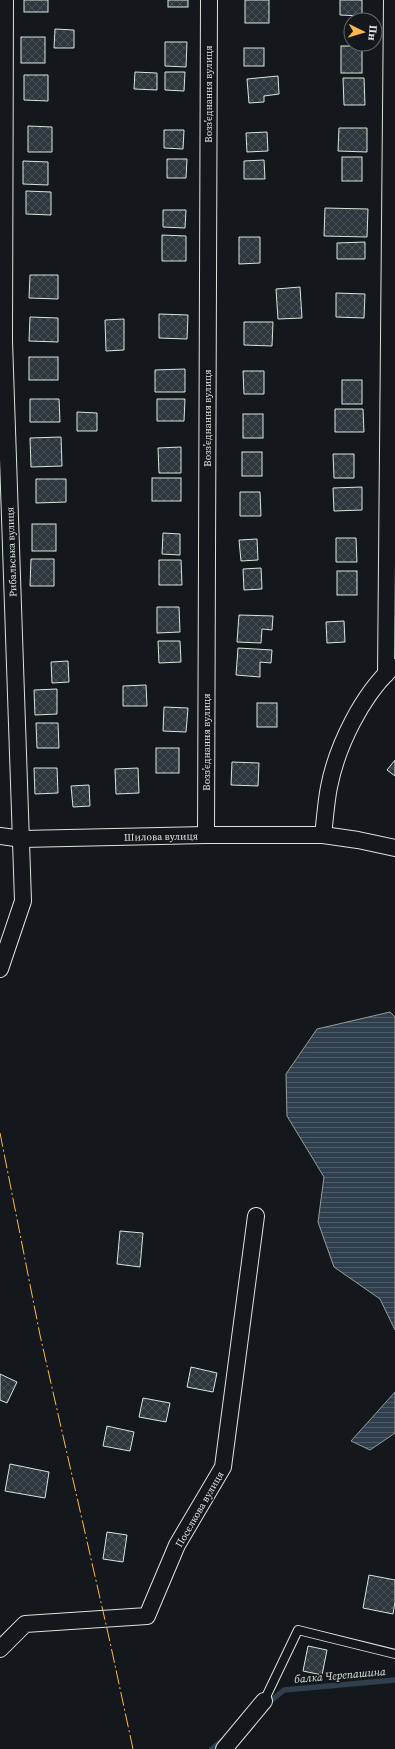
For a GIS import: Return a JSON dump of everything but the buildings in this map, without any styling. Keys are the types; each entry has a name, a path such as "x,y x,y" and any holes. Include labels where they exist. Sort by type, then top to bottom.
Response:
{"street":[{"name":"Рибальська вулиця","path":"0,969 23,900 4,341 5,0"},
{"name":"Возз’єднання вулиця","path":"206,835 209,0"},
{"path":"323,835 329,786 346,734 365,700 391,670 392,0"},
{"name":"Шилова вулиця","path":"0,836 22,839 206,835 323,835 358,840 395,848"},
{"name":"Посєлкова вулиця","path":"0,1649 25,1624 147,1616 177,1545 224,1467 256,1216"},
{"path":"224,1749 264,1701"}],"lane":[{"path":"264,1701 298,1630 395,1654"}],"water":[{"path":"390,1012 395,1017 395,1330 380,1299 334,1267 318,1222 324,1177 287,1116 286,1074 317,1029"},
{"path":"395,1392 395,1433 370,1450 351,1441"}],"waterway":[{"name":"балка Черепашина","path":"267,1704 284,1690 395,1680"},
{"name":"балка Черепашина","path":"212,1749 223,1740"}],"power":[{"path":"0,1133 40,1335 133,1749"}]}
